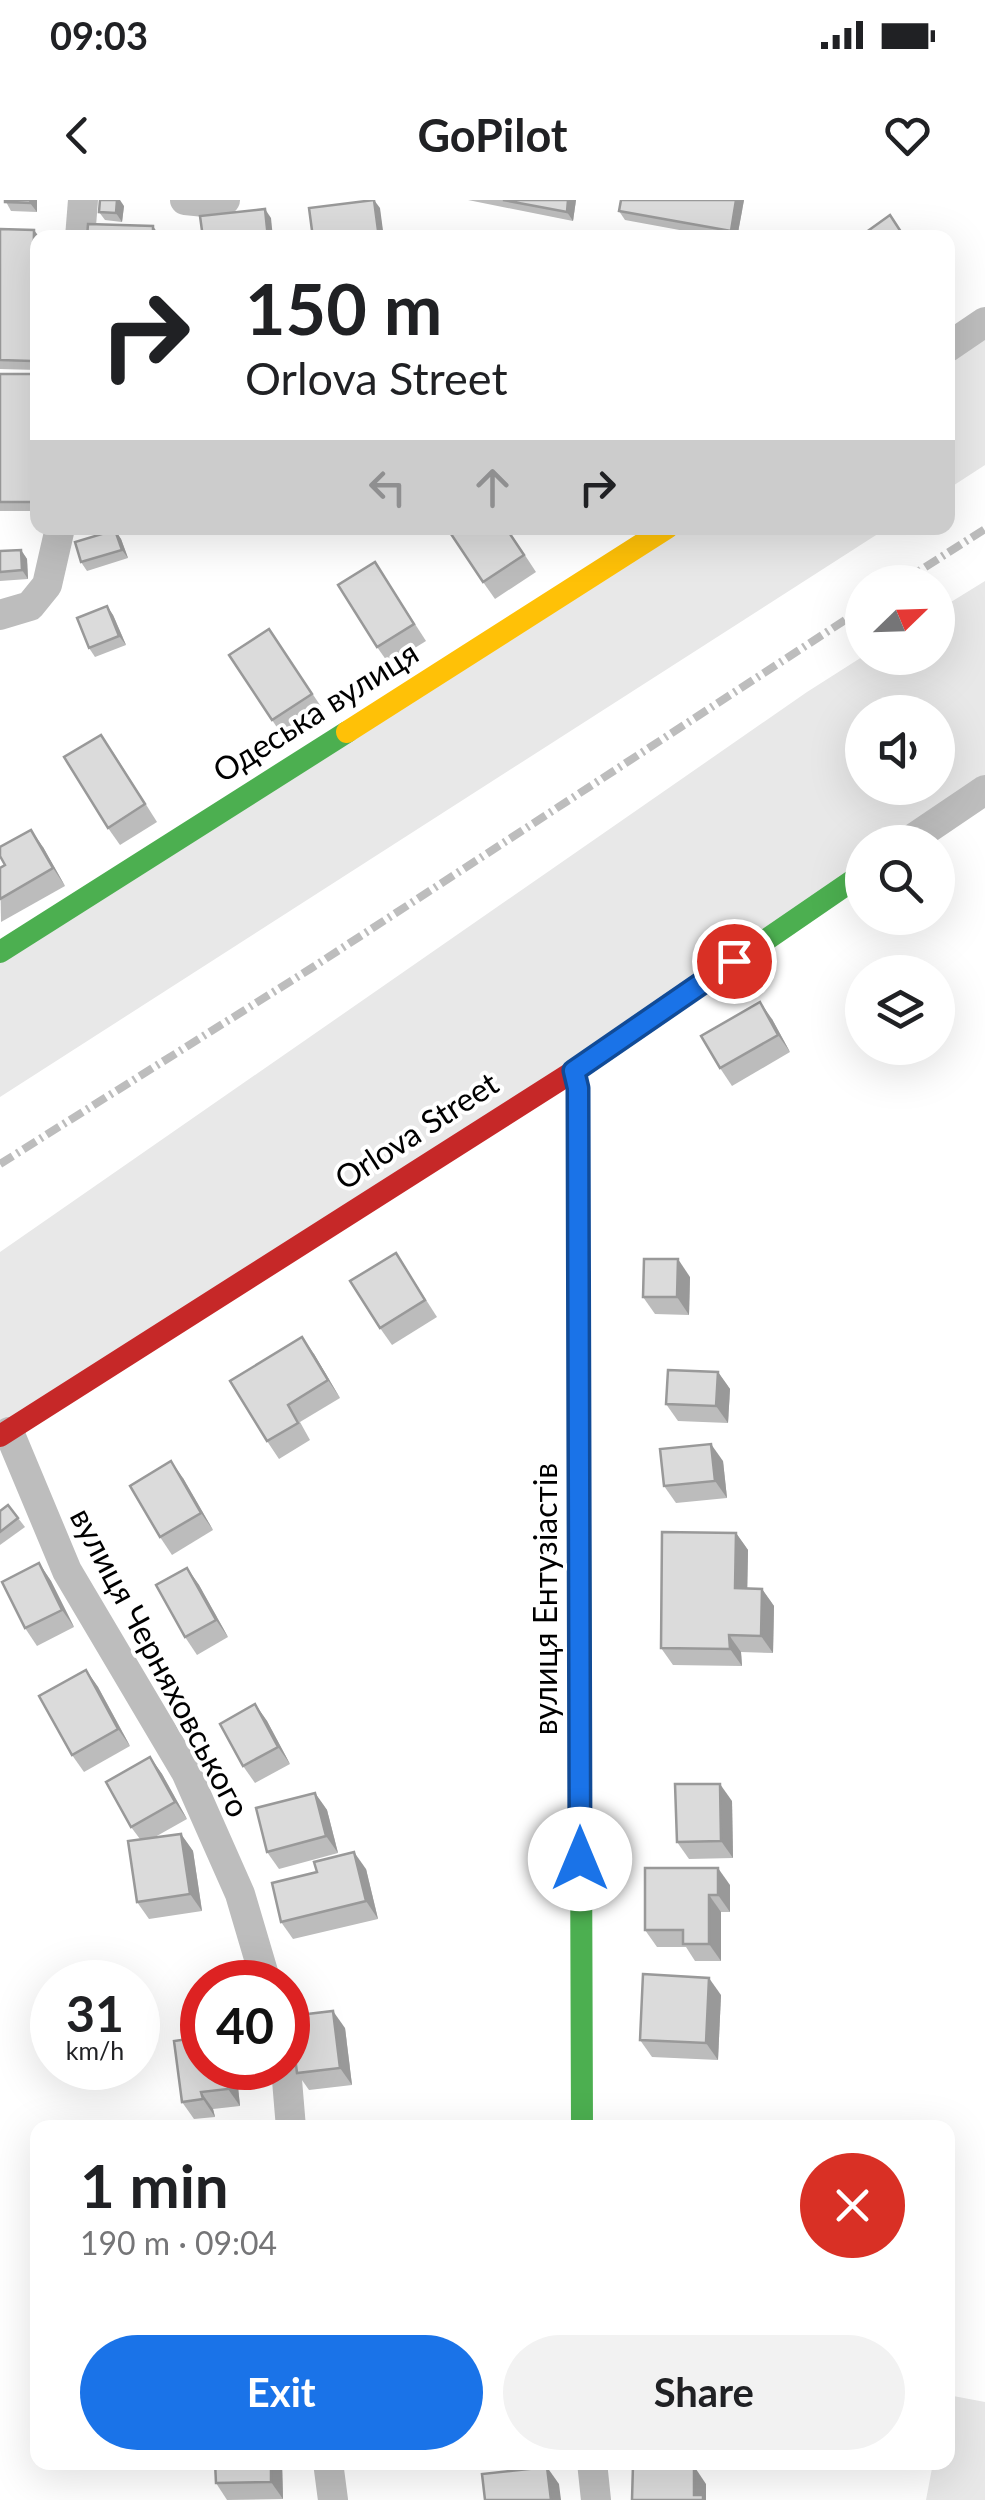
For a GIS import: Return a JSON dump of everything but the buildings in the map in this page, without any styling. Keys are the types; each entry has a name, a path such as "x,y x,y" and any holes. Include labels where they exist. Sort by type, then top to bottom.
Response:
{"street":[{"path":"81,230 83,200"},
{"path":"185,200 225,200"},
{"path":"955,342 985,322"},
{"path":"0,615 30,606 47,585 58,535"},
{"name":"Одеська вулиця","path":"0,952 656,535"},
{"path":"933,825 985,790"},
{"name":"Orlova Street","path":"5,1434 574,1071 845,886"},
{"name":"вулиця Ентузіастів","path":"574,1071 578,1088 582,2120"},
{"name":"вулиця Черняховського","path":"5,1434 67,1571 186,1772 240,1894 260,1960"},
{"path":"288,2090 291,2120"},
{"path":"329,2470 334,2500"},
{"path":"593,2470 596,2500"}],"shaded area":[{"path":"985,322 985,465 955,484 955,341"},
{"path":"653,535 876,535 0,1097 0,951"},
{"path":"985,581 985,790 933,825 845,825 845,885 0,1433 0,1252 845,668 845,675 955,675 955,600"},
{"path":"955,2396 985,2402 985,2500 926,2500 932,2470 955,2470"}],"railway":[{"path":"929,565 985,529"},
{"path":"0,1164 310,969 845,620"}],"traffic: fast":[{"path":"0,952 347,732"},
{"path":"725,968 845,886"},
{"path":"580,1533 582,2120"}],"traffic: slow":[{"path":"347,732 656,535"},
{"path":"574,1071 578,1088 580,1533"}],"traffic: jam":[{"path":"0,1436 574,1071 725,968"}],"route":[{"path":"580,1859 578,1088 574,1071 734,961"}]}
